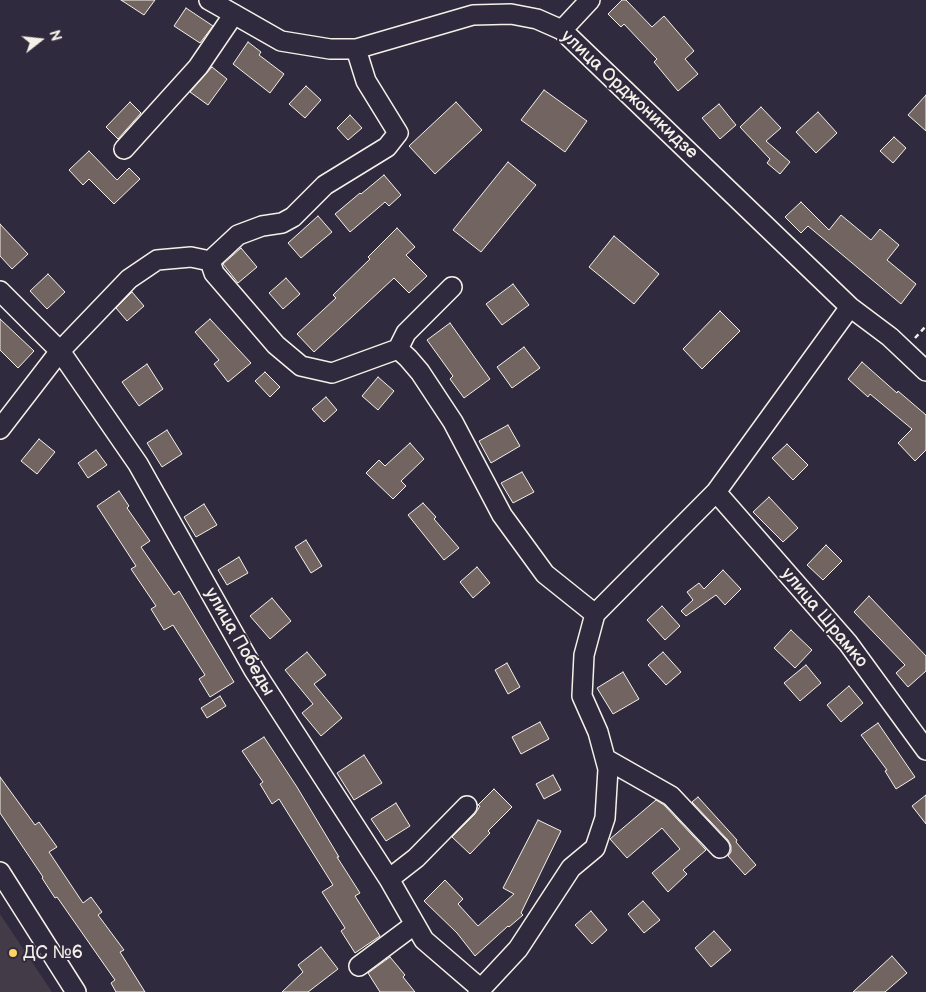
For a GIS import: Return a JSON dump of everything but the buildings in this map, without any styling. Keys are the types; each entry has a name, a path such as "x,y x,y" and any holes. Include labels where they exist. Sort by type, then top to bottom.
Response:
{"street":[{"name":"улица Орджоникидзе","path":"209,0 281,41 330,50 356,49 471,7 537,18 562,30 850,307 890,337 926,371"},
{"path":"562,30 590,0"},
{"path":"124,150 198,67 234,14"},
{"path":"210,261 238,235 262,226 282,223 293,217 325,185 387,147 398,133 366,82 356,49"},
{"path":"0,429 60,351 129,279 157,260 191,257 210,261"},
{"path":"210,261 214,273 276,345 301,366 332,373 398,349 406,333 452,287"},
{"name":"улица Победы","path":"0,291 60,351 138,464 254,670 389,879 424,940 480,991"},
{"path":"480,991 518,950 571,868 595,848 605,818 608,769 598,732 582,696 584,656 595,614 716,492 850,307"},
{"path":"398,349 420,372 453,422 502,514 545,574 595,614"},
{"name":"улица Шрамко","path":"716,492 848,643 926,750"},
{"path":"606,759 671,796 720,848"},
{"path":"389,879 416,858 467,806"},
{"path":"0,872 76,992"},
{"path":"359,966 414,925"}],"shaded area":[{"name":"ДС №6","path":"0,914 52,992 0,992"}],"place":[{"name":"ДС №6","path":"13,953"}]}
